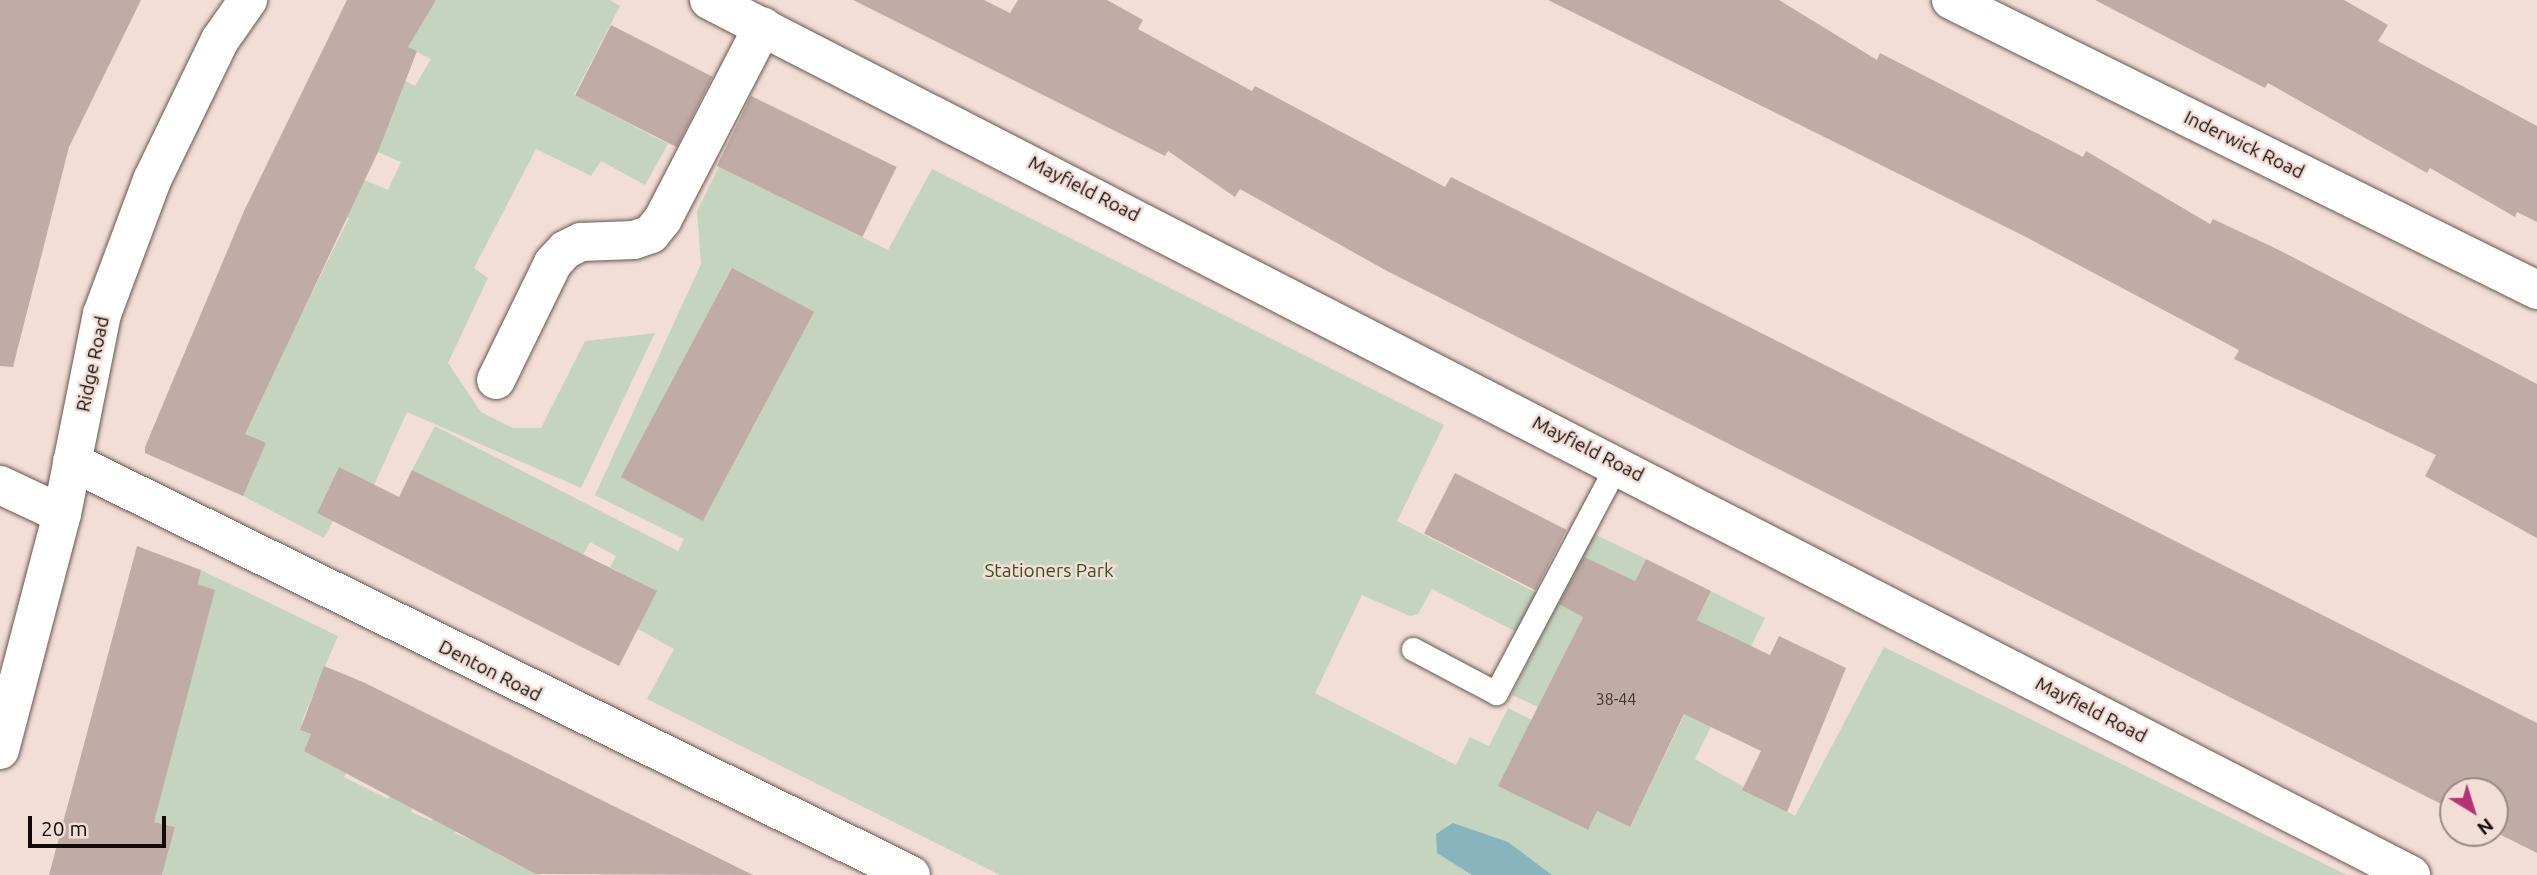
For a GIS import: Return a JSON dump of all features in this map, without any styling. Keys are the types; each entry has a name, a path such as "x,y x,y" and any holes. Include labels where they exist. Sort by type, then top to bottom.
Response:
{"street":[{"name":"Ridge Road","path":"0,750 62,514 102,314 152,180 220,40 248,0"},
{"name":"Mayfield Road","path":"709,0 1617,464 2411,875"},
{"name":"Inderwick Road","path":"1951,0 2537,290"},
{"path":"496,380 552,263 565,250 581,242 634,240 651,234 663,219 762,26"},
{"name":"Denton Road","path":"72,462 911,875"},
{"path":"0,485 62,514"}],"lane":[{"path":"1413,649 1496,693 1617,464"}],"green space":[{"path":"427,0 610,0 620,6 574,95 668,144 645,185 601,161 591,176 536,149 474,268 488,278 448,363 481,412 513,428 541,428 585,341 655,333 581,488 407,412 374,485 339,467 317,513 333,521 324,538 243,496 242,433 349,218 339,214 355,176 388,190 401,162 354,142 396,76 415,86 431,59 402,44"},
{"name":"Stationers Park","path":"719,167 888,250 932,169 1444,425 1397,521 1537,593 1517,632 1432,589 1418,614 1410,616 1362,595 1315,693 1456,765 1470,737 1489,746 1508,708 1532,720 1499,786 1587,830 1597,811 1630,827 1724,633 1697,620 1711,591 1765,618 1695,759 1795,816 1884,647 2347,875 1000,875 647,699 674,649 638,629 656,591 610,567 616,556 590,542 582,557 412,470 435,426 678,551 684,539 595,495 701,264 697,211"},
{"path":"1592,533 1646,559 1635,581 1607,568 1538,707 1512,695"},
{"path":"201,570 338,636 305,713 300,730 311,734 304,751 348,770 344,777 388,799 398,779 421,789 411,812 432,821 441,801 465,812 455,833 475,842 509,834 499,855 517,864 550,855 540,875 162,875 175,827 146,820 214,590 198,584"}],"water":[{"path":"1453,823 1508,842 1552,875 1472,875 1437,853 1436,834"}],"building":[{"path":"0,0 141,0 69,147 13,367 0,366"},
{"path":"347,0 436,0 408,47 417,51 378,152 245,434 266,443 243,496 145,453 145,447 244,211"},
{"path":"853,0 984,0 1010,13 1018,0 1107,0 1143,20 1138,29 1252,91 1255,86 1445,187 1451,177 2537,723 2537,853 2509,839 2509,777 2439,777 2439,803 1387,271 1240,189 1235,197 1168,151 1165,156"},
{"path":"1548,0 1779,0 1877,60 1880,53 2083,157 2086,151 2210,224 2213,219 2279,250 2537,384 2537,538 2425,476 2436,455 2234,359 2239,350 2024,236"},
{"path":"2095,0 2344,0 2388,25 2378,41 2537,126 2537,222 2517,212 2515,217 2430,168 2427,173 2268,83 2265,88"},
{"path":"611,25 713,77 677,147 575,95"},
{"path":"751,96 897,167 862,237 717,166"},
{"path":"732,268 814,312 703,521 621,477"},
{"path":"339,467 399,497 412,470 657,591 619,666 317,513"},
{"path":"1455,473 1566,530 1536,590 1424,534"},
{"path":"137,546 201,570 198,584 215,590 154,822 175,827 162,875 49,875"},
{"path":"1584,557 1635,581 1646,559 1711,591 1697,620 1770,655 1779,636 1846,668 1787,812 1742,790 1761,751 1684,714 1630,827 1597,811 1588,830 1498,786 1583,617 1559,604"},
{"path":"324,666 363,682 753,875 536,874 304,751 311,734 300,730"}]}
